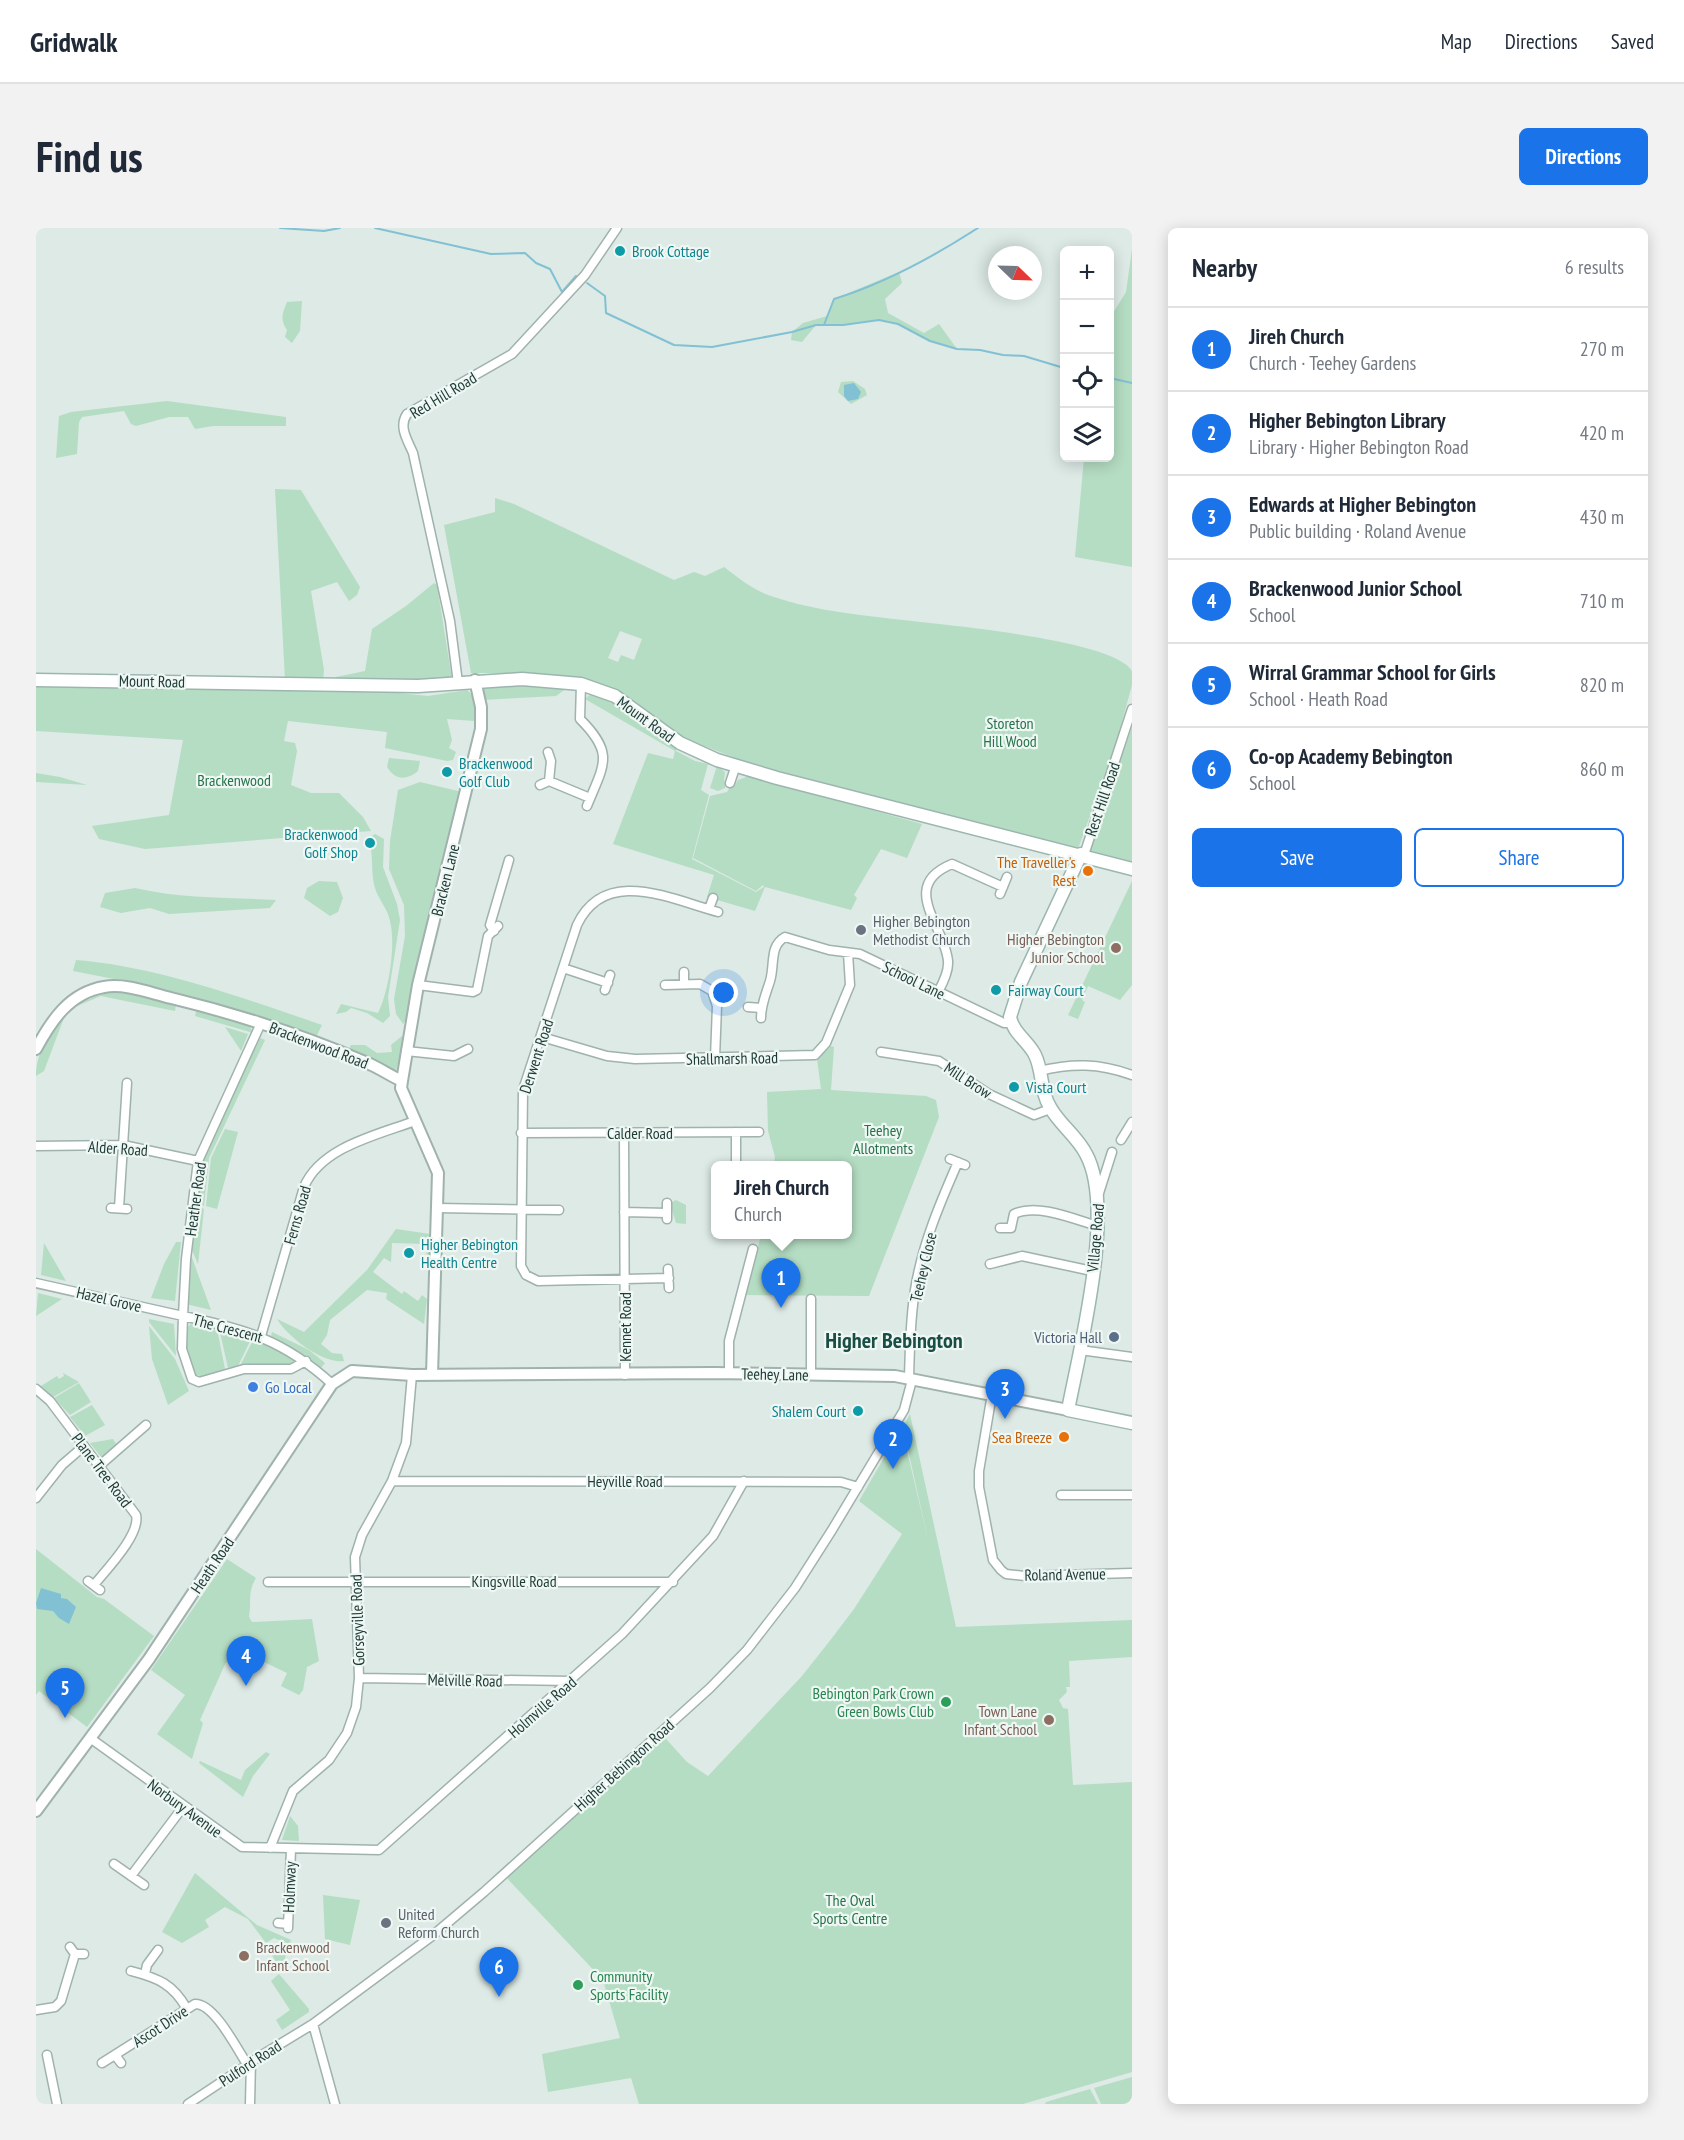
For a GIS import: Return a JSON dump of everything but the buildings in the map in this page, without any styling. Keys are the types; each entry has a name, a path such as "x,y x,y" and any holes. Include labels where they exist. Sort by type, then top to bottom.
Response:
{"main road":[{"name":"Mount Road","path":"36,680 417,686 475,680 522,679 581,684 615,696 694,751 736,765 964,827 1132,869"},
{"path":"1011,1023 1010,1011 1021,982 1081,857"},
{"name":"Village Road","path":"1011,1023 1035,1054 1050,1109 1086,1153 1099,1193 1092,1271 1068,1410"},
{"name":"Teehey Lane","path":"1068,1410 1132,1423"}],"street":[{"name":"Red Hill Road","path":"458,683 446,600 413,453 403,430 404,419 407,414 512,354 585,275 617,228"},
{"name":"Bracken Lane","path":"402,1080 418,985 482,729 481,707 475,680"},
{"path":"549,781 589,802 603,758 598,737 580,719 581,684"},
{"name":"Rest Hill Road","path":"1081,857 1132,709"},
{"path":"549,781 552,755"},
{"path":"730,783 736,765"},
{"path":"540,785 549,781"},
{"path":"418,985 472,992 477,990 489,936 496,929 490,925 509,860"},
{"path":"938,992 948,967 947,956 942,935 928,911 926,894 928,884 942,868 952,864 1002,890 1007,877"},
{"name":"Derwent Road","path":"625,1279 538,1281 526,1275 521,1266 523,1090 582,914 597,899 630,890 714,911 713,898"},
{"name":"School Lane","path":"761,1018 761,1008 770,981 774,951 780,940 792,937 829,950 860,954 1004,1023 1011,1023"},
{"name":"Shallmarsh Road","path":"542,1037 620,1058 715,1058 815,1054 826,1043 850,985 848,953"},
{"path":"563,968 608,983"},
{"path":"684,972 684,984"},
{"path":"665,985 700,984 712,991 717,1006 715,1058"},
{"name":"Brackenwood Road","path":"36,1049 59,1012 86,992 103,987 140,990 261,1023 368,1062 402,1080"},
{"path":"748,1007 761,1008"},
{"name":"Heather Road","path":"183,1316 186,1259 198,1161 261,1023"},
{"path":"406,1051 454,1056 468,1049"},
{"name":"Mill Brow","path":"881,1052 939,1061 989,1094 1034,1115 1050,1109"},
{"path":"1039,1071 1073,1064 1094,1064 1132,1075"},
{"path":"402,1080 401,1088 438,1173 432,1375"},
{"path":"119,1208 126,1083"},
{"name":"Ferns Road","path":"261,1336 304,1187 312,1172 332,1155 415,1121"},
{"path":"1121,1140 1132,1122"},
{"path":"735,1161 736,1132"},
{"name":"Calder Road","path":"522,1133 759,1132"},
{"name":"Kennet Road","path":"624,1133 625,1375"},
{"name":"Alder Road","path":"36,1146 123,1145 198,1161"},
{"path":"1099,1193 1112,1152"},
{"name":"Teehey Close","path":"911,1379 912,1320 920,1264 934,1219 958,1162"},
{"path":"624,1212 667,1216 667,1203"},
{"path":"437,1208 559,1210"},
{"path":"1000,1228 1011,1228 1014,1214 1022,1210 1035,1210 1097,1226"},
{"path":"729,1373 729,1341 753,1249"},
{"path":"990,1264 1022,1256 1092,1271"},
{"name":"Kennet Road","path":"625,1279 669,1274 669,1288"},
{"name":"Hazel Grove","path":"36,1283 183,1316"},
{"path":"811,1299 812,1374"},
{"name":"The Crescent","path":"306,1361 291,1369 244,1369 199,1382 192,1379 182,1349 183,1316 261,1336 306,1361 332,1383"},
{"path":"1080,1350 1132,1357"},
{"path":"332,1383 352,1371 412,1375"},
{"name":"Teehey Lane","path":"412,1375 729,1373 911,1379 1068,1410"},
{"name":"Gorseyville Road","path":"270,1848 293,1791 321,1769 347,1732 356,1707 359,1678 355,1581 358,1545 392,1481 406,1443 412,1375"},
{"name":"Higher Bebington Road","path":"314,2024 432,1936 484,1892 710,1688 747,1650 776,1615 858,1487 904,1410 911,1379"},
{"name":"Heath Road","path":"36,1811 153,1652 332,1383"},
{"name":"Plane Tree Road","path":"36,1389 50,1401 133,1511 138,1521 133,1535 94,1586"},
{"name":"Roland Avenue","path":"992,1394 979,1479 993,1560 1006,1574 1025,1576 1132,1573"},
{"path":"99,1466 146,1425"},
{"path":"36,1498 62,1465 84,1446"},
{"name":"Heyville Road","path":"392,1481 841,1482 858,1487"},
{"name":"Holmville Road","path":"291,1850 379,1850 616,1640 673,1582 712,1536 744,1481"},
{"path":"1061,1496 1132,1495"},
{"name":"Kingsville Road","path":"268,1582 673,1582"},
{"name":"Melville Road","path":"359,1678 571,1681"},
{"name":"Norbury Avenue","path":"90,1738 234,1843 242,1847 291,1850"},
{"path":"131,1876 183,1806"},
{"name":"Holmway","path":"278,1923 288,1926 291,1850"},
{"path":"114,1864 144,1885"},
{"path":"36,2010 54,2007 61,2001 76,1952"},
{"path":"145,1974 153,1952"},
{"path":"131,1971 166,1982 180,1996 187,2009"},
{"name":"Ascot Drive","path":"102,2063 187,2009 201,2004 211,2010 249,2063"},
{"path":"314,2024 335,2104"},
{"name":"Pulford Road","path":"188,2104 249,2063 314,2024"},
{"path":"46,2055 57,2104"},
{"name":"Ascot Drive","path":"115,2055 121,2063"},
{"path":"249,2063 250,2104"}],"green space":[{"path":"1132,249 1132,567 1075,557 1084,462 1114,462 1114,312 1126,292"},
{"path":"899,272 902,283 885,299 888,313 924,333 939,324 957,349 930,341 898,324 879,320 843,325 816,325 802,342 791,340 792,332 803,323 827,316 834,299"},
{"path":"302,301 300,331 292,343 285,337 287,330 283,323 283,313 287,302"},
{"path":"853,381 865,389 867,395 851,404 838,392 841,382"},
{"path":"167,401 286,417 286,426 213,426 195,429 188,417 169,417 136,426 131,424 124,411 82,417 79,422 77,454 56,458 59,416 71,412"},
{"path":"275,489 301,490 360,587 357,595 349,601 337,582 311,591 324,670 323,682 285,680"},
{"name":"Storeton Hill Wood","path":"495,498 514,504 674,580 694,572 705,576 724,567 760,591 799,604 851,614 1014,634 1090,649 1117,659 1132,671 1132,685 1115,747 1078,849 748,763 684,738 626,695 586,679 527,673 471,673 444,525 495,512","holes":["620,631 642,639 634,660 621,655 618,662 608,658"]},
{"path":"434,583 437,585 452,679 335,683 336,677 365,671 372,629"},
{"path":"509,685 567,688 556,696 482,700 484,687"},
{"name":"Brackenwood","path":"36,686 380,691 428,696 467,690 474,700 475,713 474,721 447,719 452,740 449,748 456,752 453,760 447,761 385,748 387,732 288,721 284,741 295,743 297,751 291,785 311,793 339,793 363,817 371,831 145,849 99,839 92,826 169,815 183,740 36,731"},
{"path":"592,693 615,700 676,746 676,751 695,761 708,764 701,790 709,795 692,859 756,892 764,887 763,885 756,891 693,858 710,796 727,792 732,784 735,785 738,780 749,776 922,824 907,858 881,849 854,895 857,898 851,910 765,887 755,911 707,897 714,875 613,844 648,753 673,759 675,751 585,699"},
{"path":"1132,727 1132,865 1088,851"},
{"path":"389,758 420,761 418,771 405,778 397,777 387,767"},
{"path":"717,766 725,772 724,781 727,783 725,788 718,791 710,788"},
{"path":"36,773 60,777 87,785 36,782"},
{"path":"420,782 462,792 414,979 408,1017 403,1024 396,1014 394,999 405,936 404,905 389,869 390,841 398,790"},
{"path":"375,834 384,839 383,867 397,904 400,920 388,997 390,1016 383,1023 367,1013 351,1008 346,1012 336,1014 341,1004 378,1013 388,981 392,955 392,931 386,909 373,881 371,849 375,848 372,836"},
{"path":"319,881 337,882 343,898 338,912 330,916 304,898 307,888"},
{"path":"1132,881 1132,985 1120,1000 1088,986 1078,1019 1068,1015"},
{"path":"135,888 187,896 276,900 270,908 169,914 150,908 121,913 100,907 105,893"},
{"path":"76,960 139,969 201,985 322,1025 316,1037 278,1022 160,988 73,971"},
{"path":"127,992 176,1004 175,1011 101,996 77,1006 76,1004 106,993"},
{"path":"197,1008 249,1024 253,1033 195,1016"},
{"path":"65,1015 44,1071 36,1076 47,1038"},
{"path":"225,1027 248,1034 241,1051"},
{"path":"402,1036 405,1041 396,1070 390,1071 348,1051 351,1045 365,1045 377,1053 392,1052 391,1045"},
{"path":"260,1038 265,1040 209,1158 204,1206 196,1203 200,1165"},
{"name":"Teehey Allotments","path":"831,1046 834,1047 831,1090 926,1096 936,1100 939,1117 869,1296 746,1295 760,1239 852,1239 852,1161 774,1161 768,1131 767,1092 821,1089 817,1059"},
{"path":"225,1129 238,1132 217,1209 206,1206 211,1158"},
{"path":"676,1200 686,1205 686,1224 676,1223 670,1203"},
{"path":"196,1206 204,1209 198,1264 192,1250"},
{"path":"396,1229 430,1234 429,1268 426,1268 427,1244 392,1243 391,1262 384,1258 373,1272 402,1294 404,1291 418,1301 422,1295 427,1299 424,1324 386,1299 387,1293 367,1290 330,1320 327,1335 321,1344 332,1353 342,1354 344,1361 335,1361 316,1354 289,1334 277,1319 304,1332 367,1270"},
{"path":"176,1242 181,1242 175,1301 151,1298 164,1264"},
{"path":"44,1243 66,1281 41,1275"},
{"path":"191,1255 211,1310 186,1304"},
{"path":"38,1293 62,1299 36,1316"},
{"path":"149,1319 174,1324 176,1356 149,1322"},
{"path":"191,1324 217,1329 225,1369 204,1377 193,1374 184,1341"},
{"path":"149,1326 175,1359 189,1391 168,1405 152,1359"},
{"path":"219,1328 252,1337 238,1366 228,1368"},
{"path":"272,1332 309,1350 325,1363 321,1368 307,1356 276,1340 271,1336"},
{"path":"254,1338 282,1351 295,1361 288,1365 240,1366"},
{"path":"63,1373 79,1382 53,1397 41,1386 57,1376 59,1379 64,1376"},
{"path":"79,1383 91,1402 70,1415 54,1398"},
{"path":"92,1405 105,1425 85,1436 70,1417"},
{"name":"The Oval Sports Centre","path":"910,1414 956,1627 1132,1620 1132,1657 1069,1661 1070,1687 1066,1687 1067,1692 1059,1700 1063,1708 1068,1709 1073,1785 1132,1782 1132,2072 1023,2104 639,2104 631,2078 548,2092 542,2054 620,2038 603,1980 504,1875 656,1737 666,1739 687,1762 708,1776 802,1676 854,1609 902,1534 859,1501 896,1437 905,1442 929,1544 906,1441 900,1432"},
{"path":"113,1439 118,1447 106,1457 101,1457 90,1443"},
{"path":"36,1549 97,1597 104,1599 154,1636 87,1727 39,1691 36,1695"},
{"path":"227,1559 256,1578 251,1593 249,1617 252,1622 312,1619 319,1661 307,1667 303,1690 299,1695 281,1686 287,1673 243,1652 238,1661 234,1660 234,1666 226,1662 200,1720 203,1723 192,1759 157,1734 185,1695 151,1670"},
{"path":"266,1752 270,1754 253,1776 243,1797 199,1763 200,1761 241,1780 245,1770"},
{"path":"290,1816 298,1826 299,1841 282,1840"},
{"path":"195,1873 257,1925 291,1940 281,1970 270,1952 280,1952 283,1945 281,1941 274,1938 266,1943 248,1919 225,1907 205,1920 209,1927 182,1943 162,1932"},
{"path":"323,1895 360,1900 350,1945 325,1939"},
{"path":"279,1974 309,2009 309,2012 282,2030 276,2020 290,2010 271,1981"},
{"path":"1132,2077 1132,2104 1101,2104 1094,2088"},
{"path":"1090,2089 1098,2104 1045,2104 1046,2102"}],"water":[{"path":"854,383 861,392 858,399 848,401 844,396 844,385"},
{"path":"41,1588 61,1594 61,1598 67,1599 76,1607 69,1624 53,1611 37,1609 36,1603"}],"waterway":[{"path":"280,228 324,231 340,228"},
{"path":"375,228 491,254 525,253 536,263 550,269 562,292 576,276"},
{"path":"824,325 834,299 909,268 978,228"},
{"path":"587,283 605,296 606,313 674,345 712,347 792,332 816,325 843,325 879,320 898,324 930,341 957,349 1024,356 1060,367"},
{"path":"1114,379 1132,383"}],"place":[{"name":"Brook Cottage","path":"620,251"},
{"name":"Brackenwood Golf Club","path":"447,772"},
{"name":"Brackenwood Golf Shop","path":"370,843"},
{"name":"The Traveller's Rest","path":"1088,871"},
{"name":"Higher Bebington Methodist Church","path":"861,930"},
{"name":"Higher Bebington Junior School","path":"1116,948"},
{"name":"Fairway Court","path":"996,990"},
{"name":"Vista Court","path":"1014,1087"},
{"name":"Higher Bebington Health Centre","path":"409,1253"},
{"name":"Jireh Church","path":"781,1308"},
{"name":"Victoria Hall","path":"1114,1337"},
{"name":"Go Local","path":"253,1387"},
{"name":"Shalem Court","path":"858,1411"},
{"name":"Edwards at Higher Bebington","path":"1005,1419"},
{"name":"Sea Breeze","path":"1064,1437"},
{"name":"Higher Bebington Library","path":"893,1469"},
{"name":"Brackenwood Junior School","path":"246,1686"},
{"name":"Bebington Park Crown Green Bowls Club","path":"946,1702"},
{"name":"Wirral Grammar School for Girls","path":"65,1718"},
{"name":"Town Lane Infant School","path":"1049,1720"},
{"name":"United Reform Church","path":"386,1923"},
{"name":"Brackenwood Infant School","path":"244,1956"},
{"name":"Community Sports Facility","path":"578,1985"},
{"name":"Co-op Academy Bebington","path":"499,1997"}],"district":[{"name":"Higher Bebington","path":"894,1340"}]}
